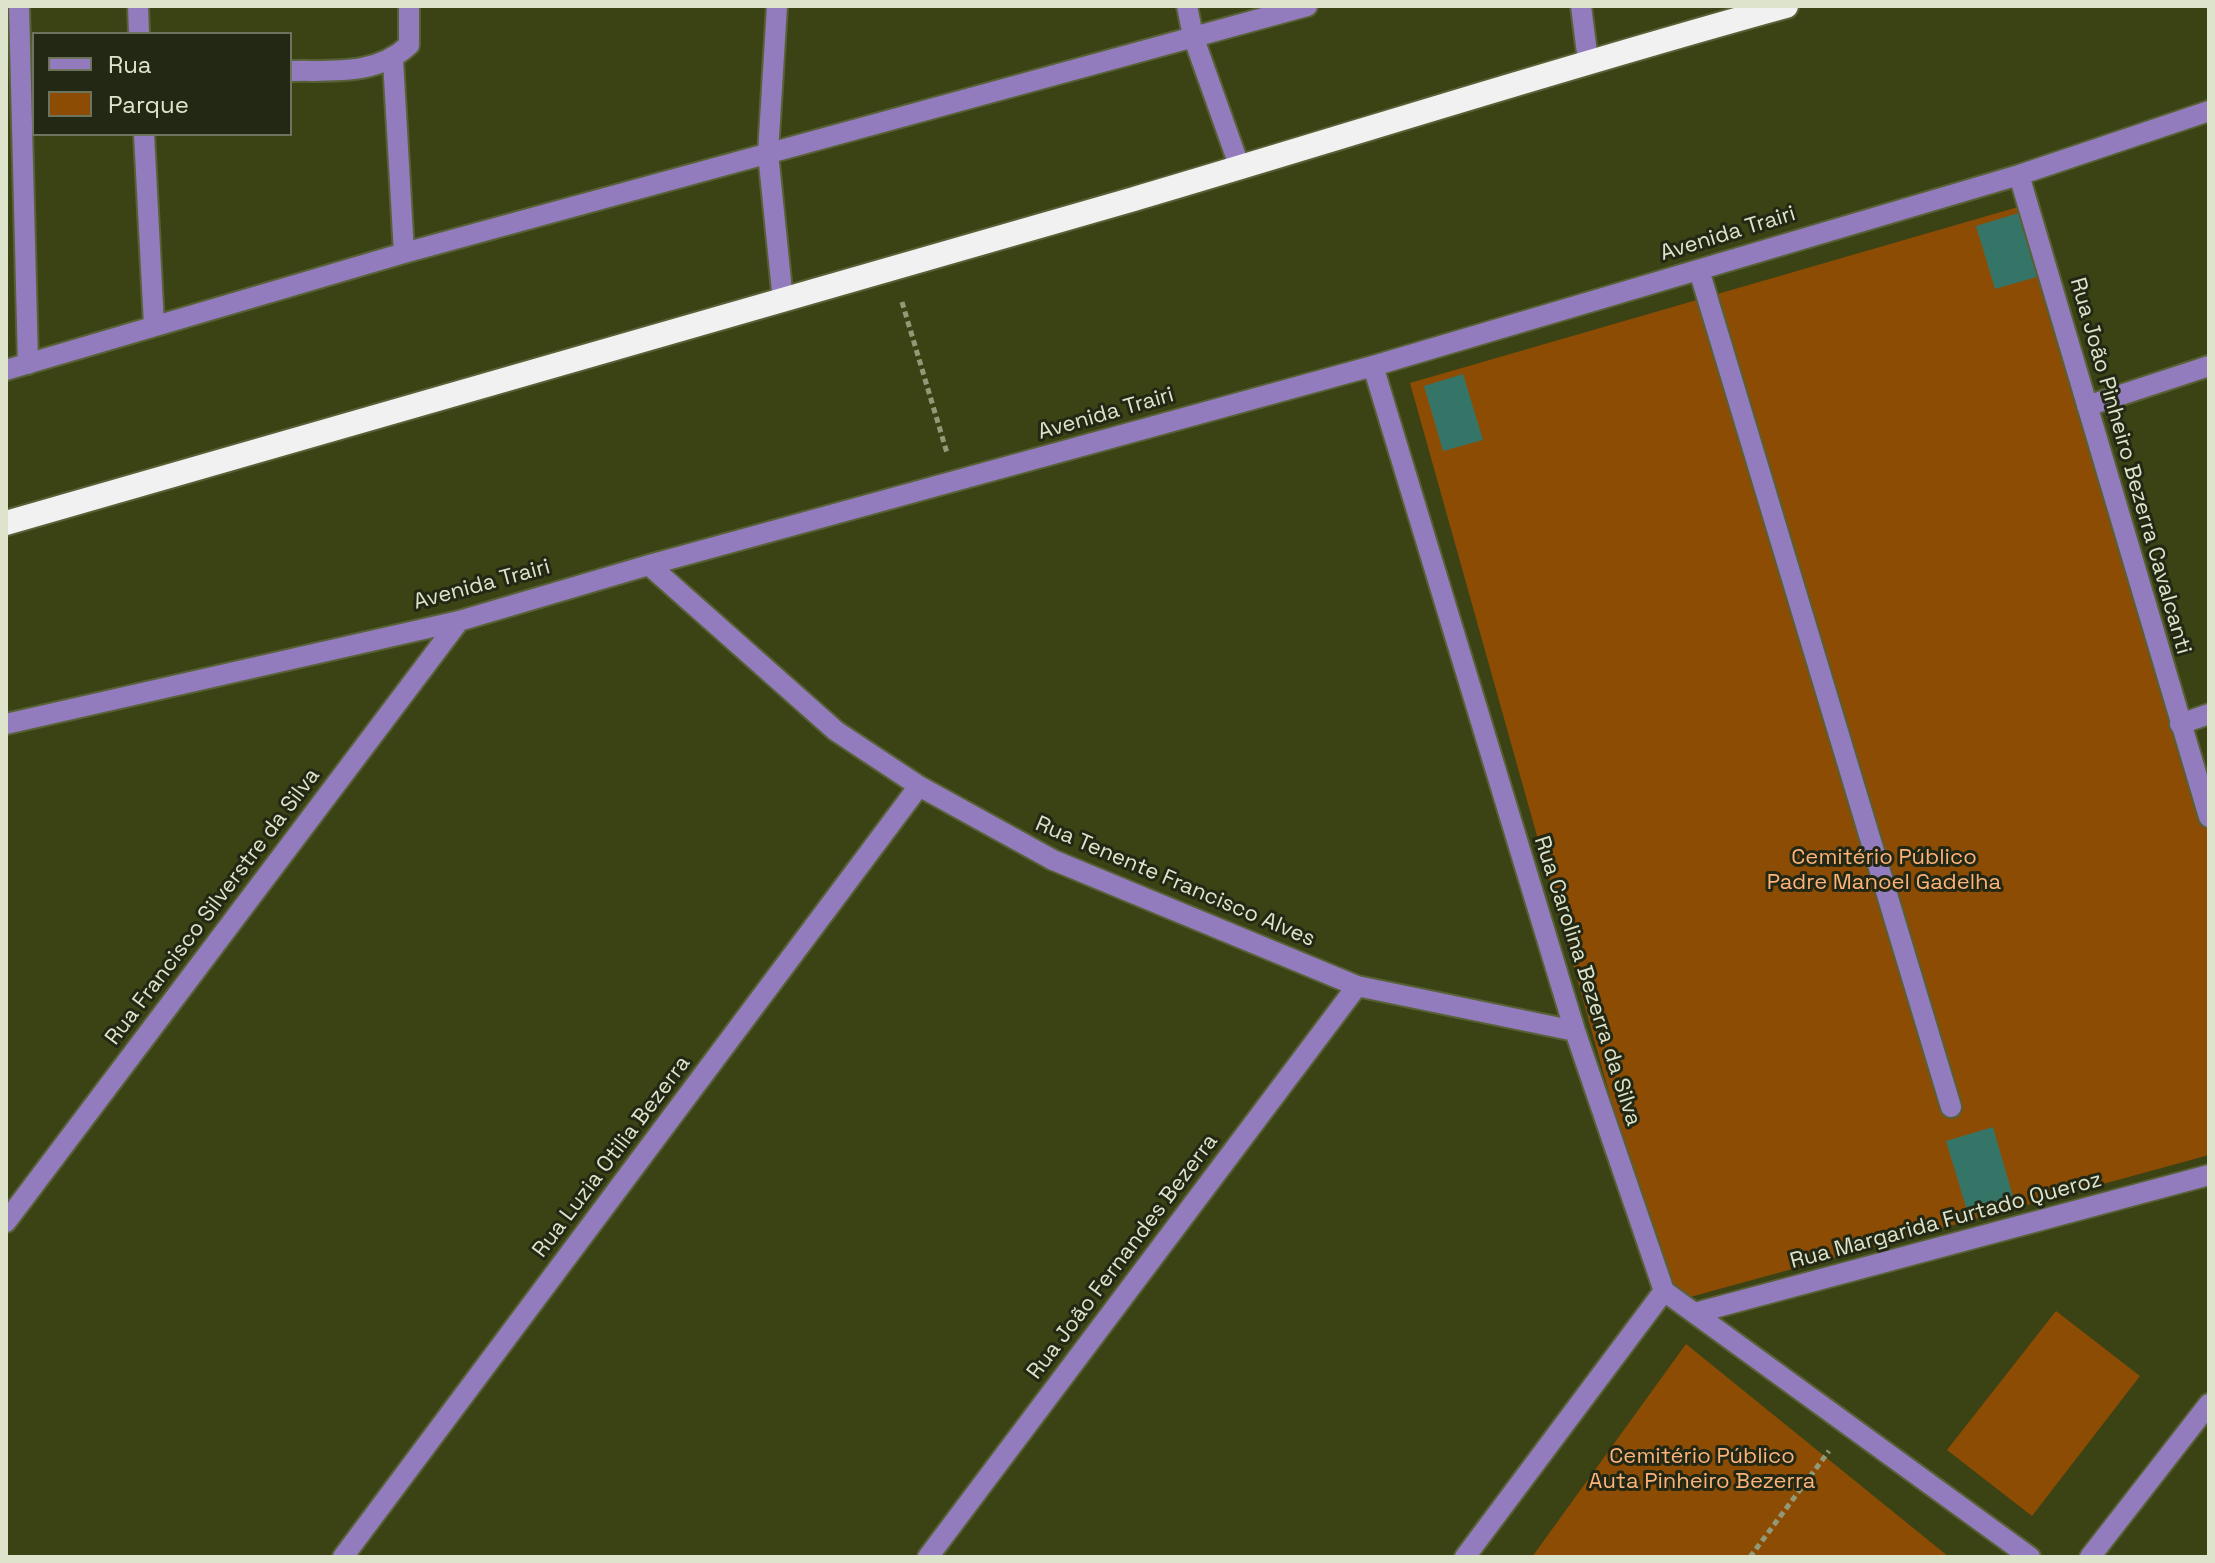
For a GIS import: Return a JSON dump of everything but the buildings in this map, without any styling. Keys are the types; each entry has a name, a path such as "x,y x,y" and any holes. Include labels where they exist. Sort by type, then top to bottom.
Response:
{"highway":[{"path":"6,523 893,270 1588,61 1786,6"}],"street":[{"path":"19,6 28,364"},
{"path":"138,6 139,32"},
{"path":"292,71 355,70 393,60 409,45 409,6"},
{"path":"777,6 768,153 783,301"},
{"path":"1187,6 1193,36 1240,168"},
{"path":"6,370 404,253 1307,6"},
{"path":"1581,6 1588,61"},
{"path":"393,60 404,253"},
{"name":"Avenida Trairi","path":"6,724 459,621 649,565 956,483 1373,366 2019,175 2209,111"},
{"path":"144,136 154,325"},
{"name":"Rua João Pinheiro Bezerra Cavalcanti","path":"2019,175 2209,817"},
{"path":"1699,270 1951,1107"},
{"name":"Rua Carolina Bezerra da Silva","path":"1373,366 1575,1031 1664,1291"},
{"path":"2087,406 2209,366"},
{"name":"Rua Tenente Francisco Alves","path":"649,565 836,731 919,786 1053,860 1357,986 1575,1031"},
{"name":"Rua Francisco Silverstre da Silva","path":"6,1222 459,621"},
{"path":"2180,724 2209,714"},
{"name":"Rua Luzia Otilia Bezerra","path":"343,1557 919,786"},
{"name":"Rua João Fernandes Bezerra","path":"928,1557 1357,986"},
{"name":"Rua Margarida Furtado Queroz","path":"1695,1313 2209,1175"},
{"path":"1465,1557 1664,1291 2030,1557"},
{"path":"2090,1557 2209,1404"}],"path":[{"path":"893,270 956,483"},
{"path":"1750,1557 1849,1425"}],"green space":[{"name":"Cemitério Público Padre Manoel Gadelha","path":"2025,205 2209,829 2209,1155 1668,1303 1410,383"},
{"path":"2056,1311 2140,1376 2032,1516 1947,1450"},
{"name":"Cemitério Público Auta Pinheiro Bezerra","path":"1686,1344 1949,1557 1532,1557"}]}
